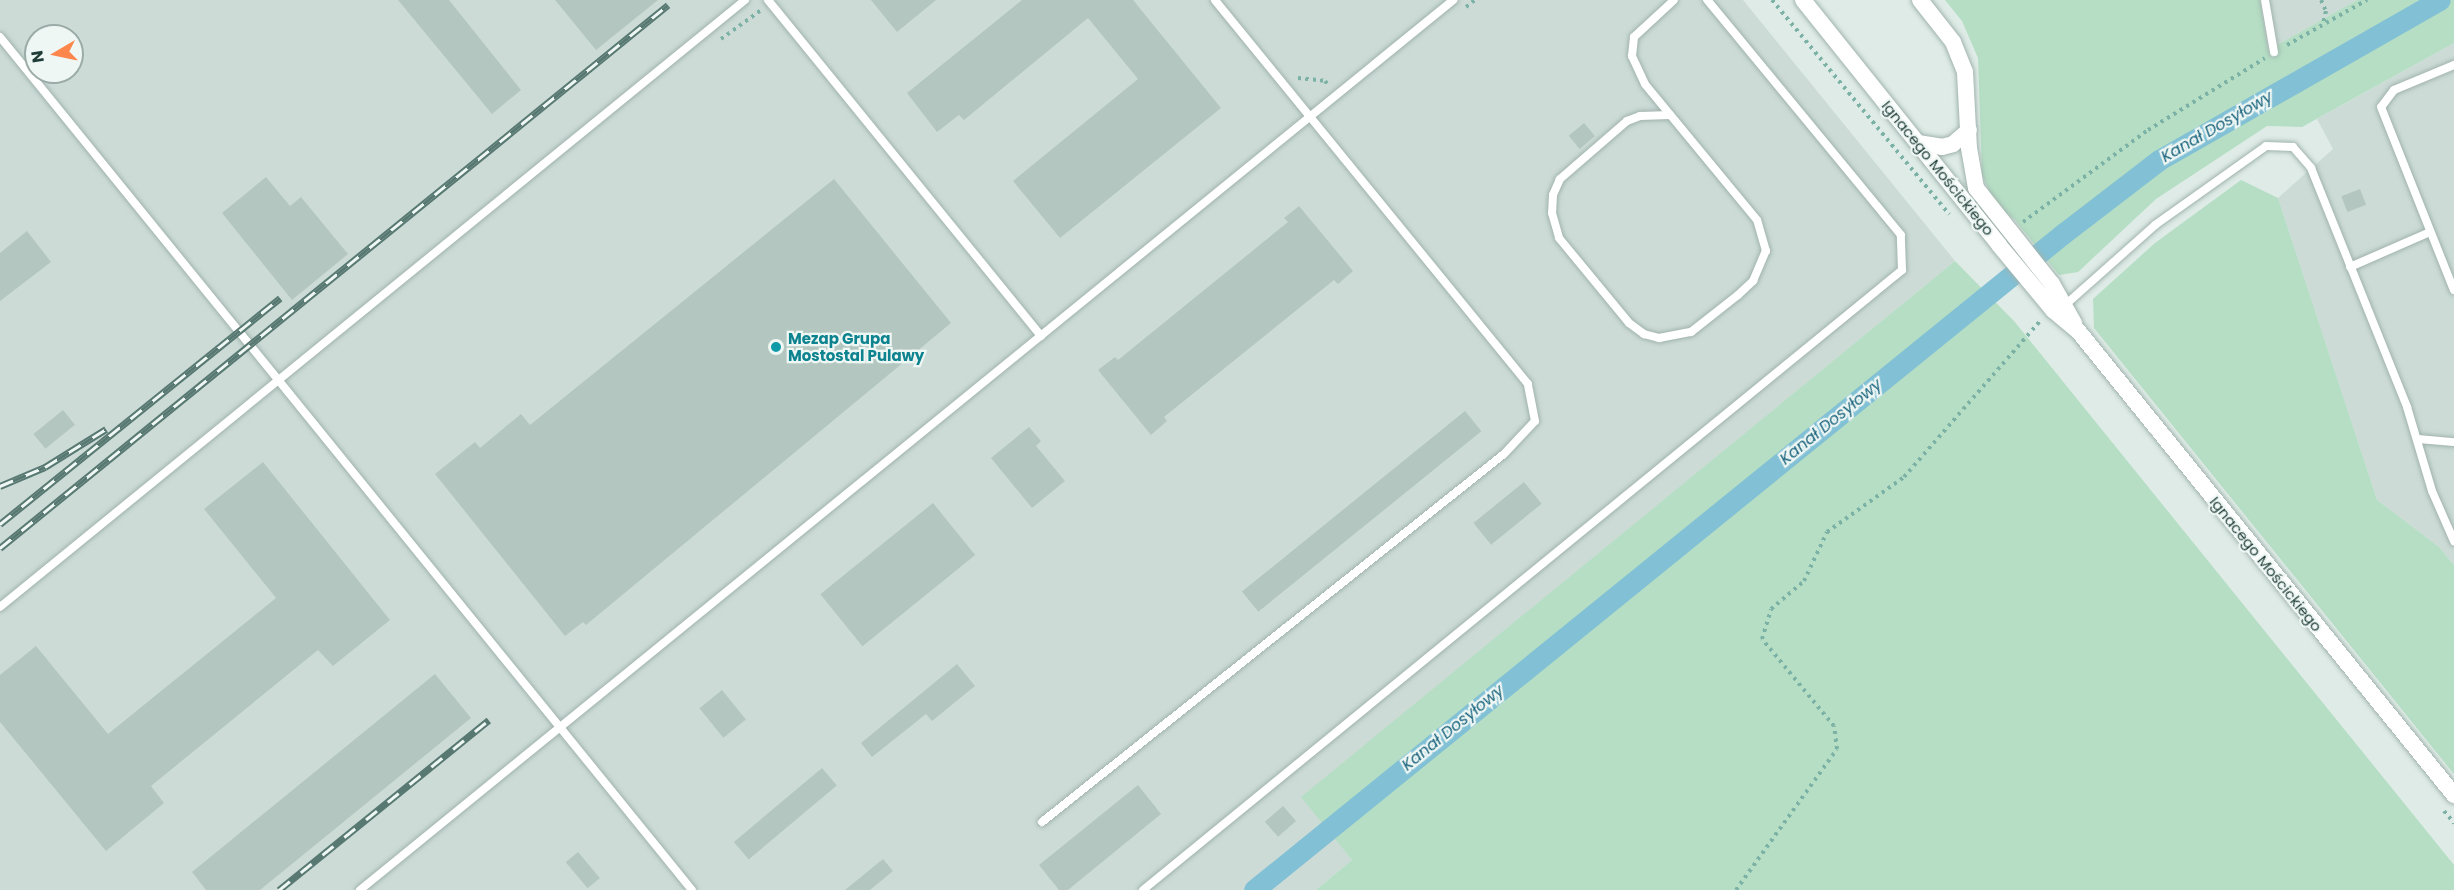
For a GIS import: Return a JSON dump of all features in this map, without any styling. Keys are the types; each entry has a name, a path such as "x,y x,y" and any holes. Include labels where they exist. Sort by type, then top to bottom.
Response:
{"street":[{"name":"Ignacego Mościckiego","path":"1803,0 1918,142 2007,238 2059,308 2454,795"},
{"name":"Ignacego Mościckiego","path":"1920,0 1960,55 1965,72 1968,130 1976,188 2007,238"},
{"path":"1918,142 1942,147 1953,144 1968,130"}],"lane":[{"path":"0,607 745,0"},
{"path":"768,0 1041,336"},
{"path":"1042,822 1504,454 1535,421 1528,384 1215,0"},
{"path":"360,890 1453,0"},
{"path":"1670,115 1640,116 1627,121 1560,179 1553,195 1552,213 1559,238 1629,323 1644,334 1659,338 1691,332 1738,295 1753,281 1766,251 1757,220 1645,84 1632,56 1634,37 1674,0"},
{"path":"1143,890 1902,270 1901,235 1707,0"},
{"path":"2265,0 2274,52"},
{"path":"0,37 692,890"},
{"path":"2454,64 2394,90 2381,107 2454,290"},
{"path":"2059,308 2155,225 2266,146 2274,144 2293,147 2311,168 2418,440 2432,491 2454,541"},
{"path":"2350,267 2430,232"},
{"path":"2418,440 2454,442"}],"path":[{"path":"1772,0 1952,217"},
{"path":"2321,0 2326,12 2323,24"},
{"path":"2007,238 2148,130 2274,52 2367,0"},
{"path":"1736,890 1838,749 1834,726 1762,639 1771,609 1804,581 1827,532 1904,477 2059,308"}],"shaded area":[{"path":"0,0 1743,0 1955,261 1302,797 1352,860 1316,890 0,890"},
{"path":"2260,0 2357,0 2268,50"},
{"path":"2454,43 2454,565 2439,547 2377,500 2278,198 2333,149 2317,119"}],"green space":[{"path":"1945,0 2260,0 2268,50 2357,0 2454,0 2454,43 2302,127 2267,126 2156,199 2078,272 2059,275 2015,220 1995,203 1982,175 1978,58 1962,21"},
{"path":"2241,180 2278,198 2377,500 2439,547 2454,565 2454,774 2094,328 2093,299 2155,243"},
{"path":"1955,261 2014,321 2454,865 2454,890 1316,890 1352,860 1301,797"}],"building":[{"path":"398,0 449,0 521,90 492,114"},
{"path":"555,0 658,0 596,50"},
{"path":"871,0 936,0 897,32"},
{"path":"1022,0 1133,0 1221,108 1060,238 1013,181 1138,79 1088,18 964,120 959,115 937,132 907,93"},
{"path":"1584,123 1595,136 1580,149 1569,136"},
{"path":"266,177 290,206 301,197 348,254 292,300 222,213"},
{"path":"834,179 951,323 586,625 583,622 565,636 435,474 475,442 480,448 521,414 530,425"},
{"path":"2360,189 2366,205 2347,212 2341,196"},
{"path":"1299,206 1353,271 1338,284 1334,280 1164,417 1167,421 1151,435 1098,370 1115,357 1118,360 1288,222 1284,218"},
{"path":"27,231 51,262 0,301 0,253"},
{"path":"63,410 75,425 45,449 33,434"},
{"path":"1465,411 1481,431 1258,612 1242,592"},
{"path":"1029,427 1041,441 1036,446 1065,481 1032,508 991,458"},
{"path":"263,462 390,620 333,666 318,650 151,786 164,803 106,851 0,722 0,675 36,646 108,734 276,598 204,509"},
{"path":"1524,482 1542,504 1491,545 1473,523"},
{"path":"933,503 975,555 862,646 820,594"},
{"path":"957,664 975,686 932,721 926,714 872,757 861,743"},
{"path":"435,674 471,718 260,890 206,890 192,872"},
{"path":"722,690 746,720 723,738 699,708"},
{"path":"822,768 837,786 749,860 734,842"},
{"path":"1138,785 1161,814 1068,890 1059,890 1039,865"},
{"path":"1283,806 1296,821 1278,837 1265,822"},
{"path":"578,852 600,878 588,888 566,862"},
{"path":"883,859 893,871 870,890 845,890"}],"waterway":[{"name":"Kanał Dosyłowy","path":"1254,890 2064,233 2159,160 2440,0"}],"railway":[{"path":"0,548 668,5"},
{"path":"0,524 280,298"},
{"path":"0,486 45,467 106,429"},
{"path":"279,890 489,720"}],"place":[{"name":"Mezap Grupa Mostostal Pulawy","path":"776,347"}]}
